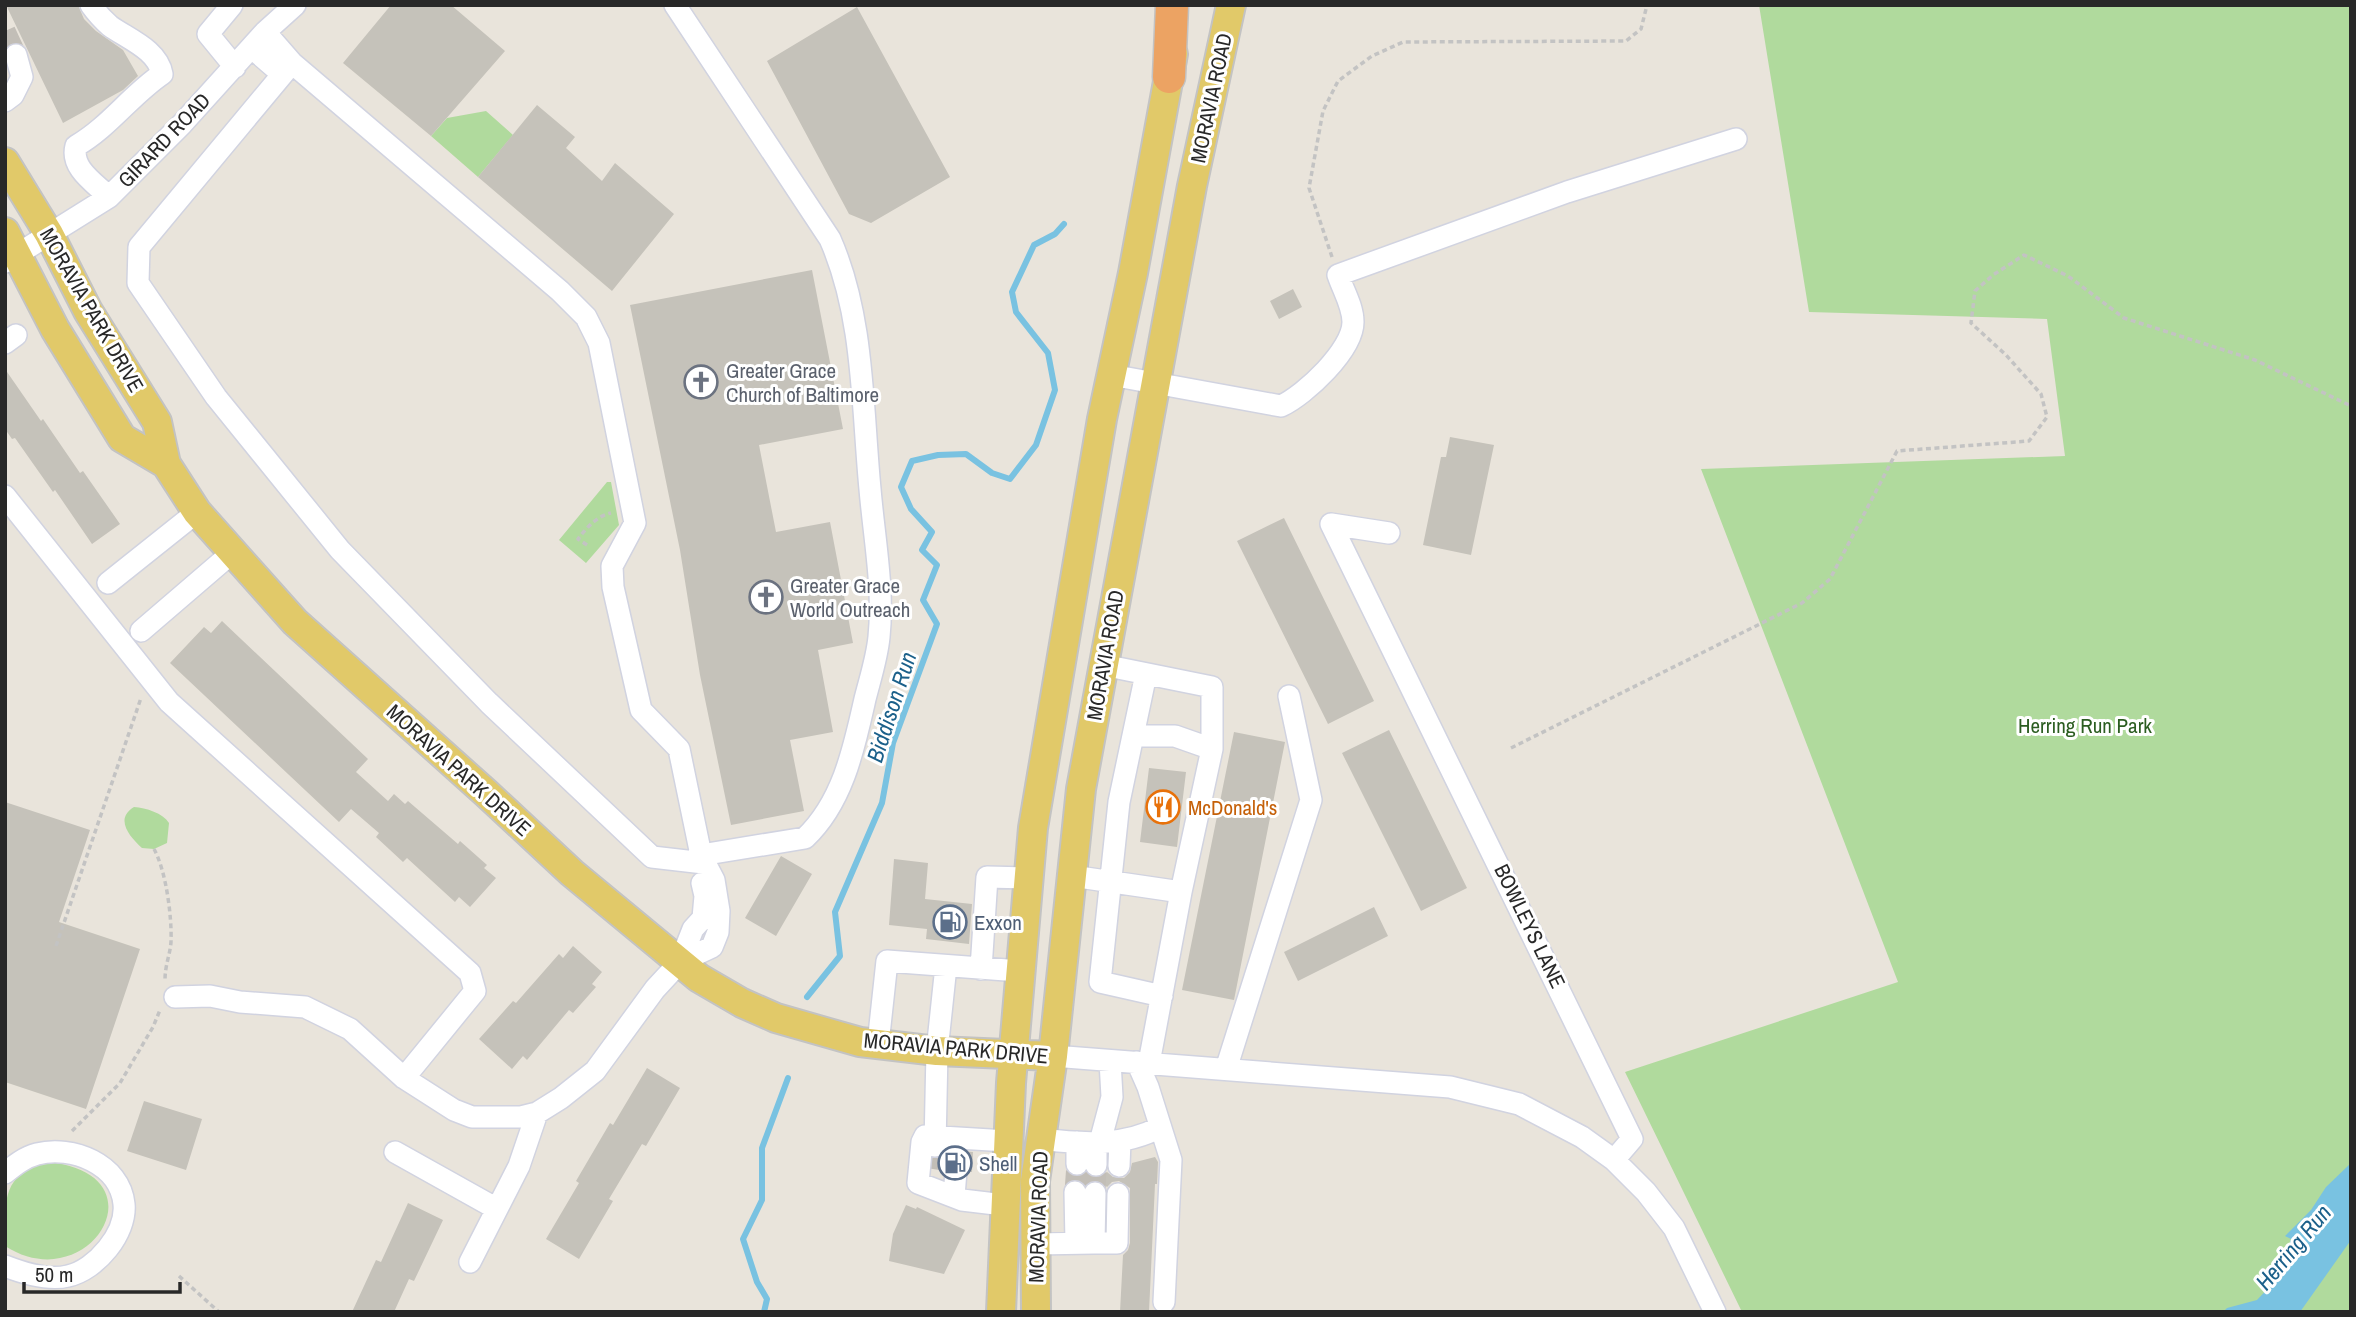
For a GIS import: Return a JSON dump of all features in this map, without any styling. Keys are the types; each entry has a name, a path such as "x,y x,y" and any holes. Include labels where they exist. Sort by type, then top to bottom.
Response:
{"highway":[{"path":"1169,77 1172,5"}],"main road":[{"name":"MORAVIA ROAD","path":"1001,1312 1007,1141 1033,828 1064,635 1111,375 1133,273 1182,5"},
{"name":"MORAVIA ROAD","path":"1036,1312 1035,1181 1053,1056 1081,789 1192,186 1231,5"},
{"name":"MORAVIA PARK DRIVE","path":"5,162 49,234 88,311 157,422 166,464 197,512 295,622 572,873 699,978 742,1003 776,1018 860,1042 937,1051 1053,1056"},
{"name":"MORAVIA PARK DRIVE","path":"9,249 122,438 166,464"}],"street":[{"path":"91,5 110,25 135,40 160,64 162,74 142,87 93,135 76,146 74,159 82,171 109,197"},
{"path":"232,5 208,34 235,66"},
{"name":"GIRARD ROAD","path":"9,249 49,234 109,197 295,5"},
{"path":"287,69 139,247 138,283 216,397 340,550 467,681 652,857 702,859 805,838 817,827 843,780 856,739 877,652 880,596 855,323 843,269 824,230 676,5"},
{"path":"171,997 210,996 240,1002 305,1007 350,1029 404,1078 441,1104 463,1115 521,1117 537,1112 570,1091 595,1070 655,989 680,962 712,947 718,932 719,911 714,880 702,859 679,749 641,710 613,587 612,566 634,528 633,508 599,343 586,317 560,291 287,69 259,40"},
{"path":"5,101 13,95 22,77 16,55"},
{"path":"1111,375 1281,406 1305,393 1349,339 1353,314 1338,275 1567,192 1736,139"},
{"path":"5,496 169,702 470,973 475,991 404,1078"},
{"path":"108,583 197,512"},
{"name":"BOWLEYS LANE","path":"1389,533 1331,524 1632,1139 1614,1160"},
{"path":"141,631 233,552"},
{"path":"1104,665 1213,687 1212,748 1162,996 1143,1063 1171,1160 1164,1302"},
{"path":"1146,674 1119,802 1100,982 1162,996"},
{"path":"1226,1069 1311,800 1289,696"},
{"path":"1134,736 1175,736 1212,748"},
{"path":"1072,876 1181,892"},
{"path":"981,968 987,877 1028,878"},
{"path":"878,1044 887,961 1020,971"},
{"path":"935,1141 937,1051 946,966"},
{"name":"MORAVIA PARK DRIVE","path":"1053,1056 1450,1087 1519,1104 1583,1137 1614,1160"},
{"path":"1086,1165 1098,1142 1112,1097 1110,1060"},
{"path":"470,1262 519,1166 537,1112"},
{"path":"1041,1139 1098,1142 1145,1135 1160,1127"},
{"path":"1004,1205 962,1200 933,1179 918,1183 925,1136 935,1141 958,1143 1007,1141"},
{"path":"1098,1142 1119,1166"},
{"path":"395,1152 497,1209"},
{"path":"5,1173 34,1154 77,1154 93,1160 110,1175 120,1190 124,1205 122,1223 112,1241 101,1255 80,1271 68,1277 48,1277 5,1266"},
{"path":"1614,1160 1646,1192 1674,1228 1715,1312"},
{"path":"954,1196 956,1171"},
{"path":"1085,1192 1085,1243"},
{"path":"1036,1244 1117,1243 1118,1194"}],"path":[{"path":"1338,275 1309,188 1324,111 1338,80 1372,56 1402,42 1626,41 1641,29 1647,5"},
{"path":"1511,748 1802,603 1829,579 1897,451 2029,441 2048,417 2041,394 2006,355 1971,323 1975,292 1993,275 2024,255 2068,276 2124,318 2255,360 2351,406"},
{"path":"587,545 578,539 585,529 602,515 633,508"},
{"path":"56,946 148,676"},
{"path":"72,1131 120,1083 171,997 165,965 171,943 168,905 163,866 154,849"},
{"path":"179,1276 219,1312"}],"green space":[{"name":"Herring Run Park","path":"1759,5 2351,5 2351,1312 1742,1312 1625,1072 1898,982 1701,469 2065,456 2047,319 1809,312"},
{"path":"486,111 513,135 478,177 431,136 447,118"},
{"path":"607,482 611,482 619,525 586,563 559,540"},
{"path":"134,807 154,812 166,819 169,823 167,843 154,849 142,848 137,844 125,822 128,812"},
{"path":"48,1162 83,1171 103,1188 108,1208 102,1229 87,1246 64,1257 36,1258 5,1246 6,1204 13,1183 21,1174"}],"water":[{"name":"Herring Run","path":"2351,1163 2351,1240 2300,1312 2223,1312 2227,1308 2257,1300 2288,1267 2286,1256 2291,1239 2285,1236 2311,1210 2326,1187"}],"building":[{"path":"6,5 78,5 84,19 96,31 123,50 138,76 123,90 63,123"},
{"path":"391,5 451,5 505,51 431,136 343,63"},
{"path":"857,7 950,177 871,223 849,214 767,61"},
{"path":"537,105 575,137 566,148 602,181 615,163 674,214 612,291 478,177"},
{"path":"812,270 843,429 759,445 776,532 830,522 853,643 818,650 833,732 790,740 804,811 731,825 700,675 680,550 630,305"},
{"path":"1293,289 1302,307 1279,319 1270,301"},
{"path":"5,369 120,524 92,544 55,490 53,492 15,438 12,439 5,429"},
{"path":"1450,437 1494,445 1471,555 1423,545 1441,457 1446,457"},
{"path":"1284,518 1374,701 1328,724 1237,541"},
{"path":"222,621 368,759 356,772 388,801 394,794 405,804 408,801 487,865 484,868 496,878 470,907 459,897 455,902 407,858 403,862 376,837 379,833 351,809 339,822 170,663 204,627 211,633"},
{"path":"1389,730 1467,888 1421,911 1342,753"},
{"path":"1234,732 1285,742 1234,1000 1182,990"},
{"name":"McDonald's","path":"1149,768 1186,772 1177,847 1140,842"},
{"path":"5,802 90,830 59,922 140,949 86,1109 5,1082"},
{"path":"781,856 812,874 776,936 745,918"},
{"path":"894,859 928,863 925,899 972,904 969,944 926,939 927,929 889,925"},
{"path":"1374,907 1388,936 1298,981 1284,952"},
{"path":"573,946 602,972 592,984 596,987 573,1013 569,1010 527,1060 523,1056 512,1069 479,1039 513,1001 516,1003 559,954 563,958"},
{"path":"647,1068 680,1088 646,1146 642,1144 609,1199 613,1201 579,1259 546,1239 610,1123 613,1125"},
{"path":"144,1101 202,1119 186,1170 127,1151"},
{"path":"947,1150 973,1152 972,1172 969,1172 964,1161 956,1158 946,1163 943,1170 933,1169 934,1159 942,1157"},
{"path":"1155,1157 1158,1162 1149,1312 1120,1312 1123,1255 1130,1243 1130,1188 1119,1181 1112,1182 1107,1187 1096,1180 1086,1184 1076,1177 1086,1173 1097,1178 1107,1172 1113,1177 1124,1178 1130,1172 1132,1163"},
{"path":"408,1203 443,1220 414,1281 409,1279 394,1312 352,1312 376,1260 381,1262"},
{"path":"906,1205 916,1209 917,1207 965,1230 944,1274 889,1261 893,1234"}],"waterway":[{"name":"Biddison Run","path":"807,997 840,956 835,912 882,803 893,743 937,624 923,600 937,565 922,550 932,532 911,509 901,487 912,461 938,455 966,454 992,473 1010,479 1036,445 1055,390 1048,353 1016,312 1012,292 1034,245 1055,234 1064,224"},
{"name":"Biddison Run","path":"764,1312 767,1299 757,1282 743,1239 762,1200 762,1148 788,1078"}],"tunnel":[{"path":"5,31 16,55"},
{"path":"933,1169 935,1146"},
{"path":"956,1171 958,1147"},
{"path":"1075,1192 1077,1164"},
{"path":"1095,1193 1096,1165"}],"place":[{"name":"Greater Grace Church of Baltimore","path":"701,382"},
{"name":"Greater Grace World Outreach","path":"766,597"},
{"name":"McDonald's","path":"1163,807"},
{"name":"Exxon","path":"950,922"},
{"name":"Shell","path":"955,1163"}]}
